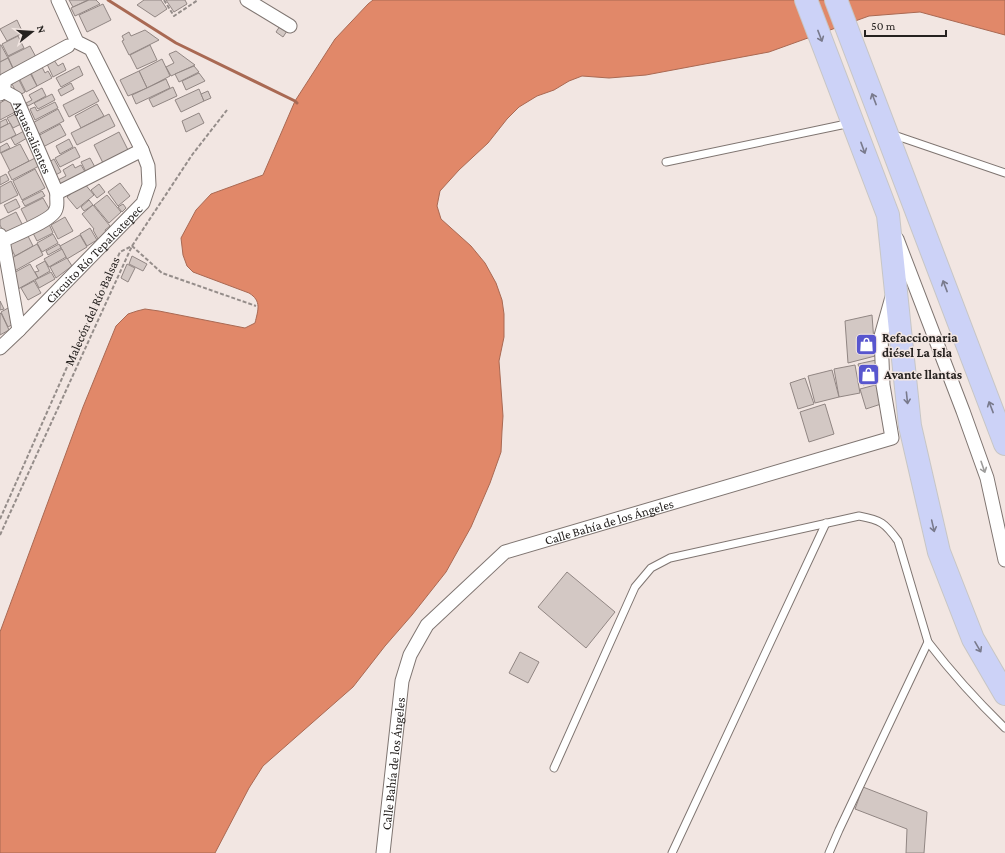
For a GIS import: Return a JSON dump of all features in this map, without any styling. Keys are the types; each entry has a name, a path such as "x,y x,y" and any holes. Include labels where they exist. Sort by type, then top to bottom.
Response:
{"highway":[{"path":"806,0 888,215 910,426 939,552 973,639 1005,694"},
{"path":"836,0 1004,438"}],"street":[{"name":"Circuito Río Tepalcatepec","path":"0,348 143,203 149,185 148,166 142,150 91,49 77,42 58,0"},
{"path":"247,0 290,26"},
{"path":"1,91 5,80 68,46"},
{"name":"Aguascalientes","path":"1,91 16,98 56,193"},
{"path":"19,330 1,239 36,225 52,216 56,210 56,193 142,150"},
{"path":"888,215 964,412 987,478 1005,560"},
{"name":"Calle Bahía de los Ángeles","path":"383,853 402,681 410,655 427,624 504,552 892,438 883,384 881,336 896,285"}],"lane":[{"path":"666,162 853,122"},
{"path":"888,133 1005,173"},
{"path":"554,768 635,587 651,568 670,558 859,516 876,519 889,529 898,541 928,642 941,660 987,711 1005,728"},
{"path":"672,853 826,523"},
{"path":"829,853 928,642"}],"path":[{"path":"164,0 174,16 198,0"},
{"name":"Malecón del Río Balsas","path":"0,535 132,246 192,155 227,110"},
{"path":"0,519 120,252 132,246 162,273 256,306"}],"shaded area":[{"path":"373,0 1005,0 1005,35 920,12 869,16 769,52 646,75 609,78 582,76 569,81 554,90 537,96 519,107 507,119 488,143 459,170 440,191 437,206 441,219 471,246 485,263 496,283 502,300 504,314 504,337 499,361 503,416 501,452 490,483 471,527 446,572 353,687 263,766 249,788 215,853 0,853 0,632 83,407 116,326 128,314 145,309 245,328 255,323 258,306 256,299 249,293 193,272 187,266 183,255 181,238 196,210 211,194 263,175 295,101 335,39"}],"building":[{"path":"69,0 88,0 73,7"},
{"path":"89,0 96,0 100,4 75,16 71,8"},
{"path":"144,0 161,0 167,9 155,17 137,5"},
{"path":"166,0 185,0 187,4 174,12"},
{"path":"103,4 111,20 87,32 79,15"},
{"path":"17,20 23,33 7,41 0,29"},
{"path":"280,26 287,31 283,37 276,32"},
{"path":"145,30 159,40 129,55 122,41 124,40 122,36 129,32 131,36"},
{"path":"18,36 24,48 8,56 2,44"},
{"path":"0,45 8,58 0,62"},
{"path":"150,45 157,60 137,69 130,55"},
{"path":"30,46 37,59 14,70 8,57"},
{"path":"176,51 195,65 171,76 166,67 174,63 169,54"},
{"path":"8,58 14,71 0,78 0,62"},
{"path":"162,59 170,76 147,88 139,71"},
{"path":"54,60 58,66 63,63 66,70 53,77 47,64"},
{"path":"79,66 83,75 61,87 56,78"},
{"path":"194,66 199,72 179,82 175,74"},
{"path":"42,67 45,73 48,71 52,78 37,86 31,73"},
{"path":"139,71 147,88 128,96 120,80"},
{"path":"30,73 37,86 26,92 19,78"},
{"path":"199,73 205,81 186,90 182,81"},
{"path":"18,78 25,92 18,96 11,82"},
{"path":"166,79 170,88 136,104 132,95"},
{"path":"71,83 74,89 61,96 58,90"},
{"path":"173,87 177,96 153,107 149,99"},
{"path":"42,88 46,96 28,106 26,103 32,100 29,95"},
{"path":"199,89 204,101 181,112 175,100"},
{"path":"93,90 99,101 69,117 63,105"},
{"path":"208,91 211,98 204,101 201,94"},
{"path":"52,94 55,100 38,109 34,103"},
{"path":"10,97 17,111 0,120 0,103"},
{"path":"55,102 58,108 35,120 30,109 35,107 37,111"},
{"path":"97,104 104,116 81,128 75,116"},
{"path":"58,109 64,121 35,136 29,125"},
{"path":"17,113 23,123 13,128 7,118"},
{"path":"199,113 204,123 186,132 182,121"},
{"path":"109,114 115,126 77,145 71,133"},
{"path":"6,119 8,124 0,128 0,122"},
{"path":"10,123 16,135 0,143 0,128"},
{"path":"60,124 66,135 41,148 36,137"},
{"path":"24,131 27,138 15,145 11,138"},
{"path":"119,132 129,152 104,165 94,145"},
{"path":"69,139 73,147 60,154 56,146"},
{"path":"7,143 10,148 0,153 0,147"},
{"path":"20,144 29,161 10,171 1,153"},
{"path":"75,147 80,157 60,167 55,158"},
{"path":"37,157 41,165 12,180 8,172"},
{"path":"90,158 96,169 87,174 81,162"},
{"path":"54,159 61,172 52,177 46,164"},
{"path":"73,164 75,168 81,165 87,175 58,190 54,182 66,176 63,170"},
{"path":"35,169 45,188 22,200 13,181"},
{"path":"6,174 9,180 0,185 0,177"},
{"path":"11,181 18,195 0,204 0,187"},
{"path":"84,183 94,195 77,209 67,197"},
{"path":"120,183 130,196 118,206 108,192"},
{"path":"99,184 105,192 97,198 91,190"},
{"path":"42,191 45,196 25,206 22,201"},
{"path":"107,195 121,212 109,223 94,205"},
{"path":"43,198 51,212 28,223 21,209"},
{"path":"16,199 20,207 8,213 4,205"},
{"path":"89,200 93,205 84,211 81,207"},
{"path":"123,204 126,208 122,212 118,207"},
{"path":"93,205 110,226 98,239 93,230 94,229 82,214"},
{"path":"16,212 23,226 5,235 0,225 0,220"},
{"path":"65,217 73,231 58,239 51,225"},
{"path":"49,224 53,233 37,241 33,233"},
{"path":"90,228 97,240 87,246 80,234"},
{"path":"26,232 33,246 15,256 8,242"},
{"path":"53,234 58,243 42,252 37,243"},
{"path":"80,235 87,247 67,259 60,246"},
{"path":"37,244 43,255 11,273 12,258"},
{"path":"59,244 61,248 48,255 46,251"},
{"path":"62,249 66,257 49,267 44,259"},
{"path":"132,256 147,264 143,271 129,264"},
{"path":"67,258 72,266 56,278 50,267"},
{"path":"45,261 50,271 38,278 35,272 39,271 36,266"},
{"path":"30,264 38,278 18,289 10,275"},
{"path":"127,264 135,268 128,282 121,278"},
{"path":"51,272 55,279 39,288 35,280"},
{"path":"34,281 41,293 28,300 21,288"},
{"path":"0,301 4,309 0,310"},
{"path":"8,308 15,323 8,327 1,312"},
{"path":"1,313 9,330 0,335 0,314"},
{"path":"872,315 875,356 848,363 845,321"},
{"path":"876,360 880,381 863,385 858,364"},
{"path":"855,365 860,393 839,397 834,369"},
{"path":"832,370 839,397 815,403 808,376"},
{"path":"805,378 814,404 798,409 790,383"},
{"path":"879,384 884,403 866,409 860,389"},
{"path":"825,404 834,434 809,442 800,412"},
{"path":"567,572 615,612 586,648 538,607"},
{"path":"520,652 539,662 528,683 509,673"},
{"path":"863,787 927,812 924,853 906,853 907,829 855,809"}],"waterway":[{"path":"108,0 176,43 297,103"}],"place":[{"name":"Refaccionaria diésel La Isla","path":"866,344"},
{"name":"Avante llantas","path":"868,374"}]}
